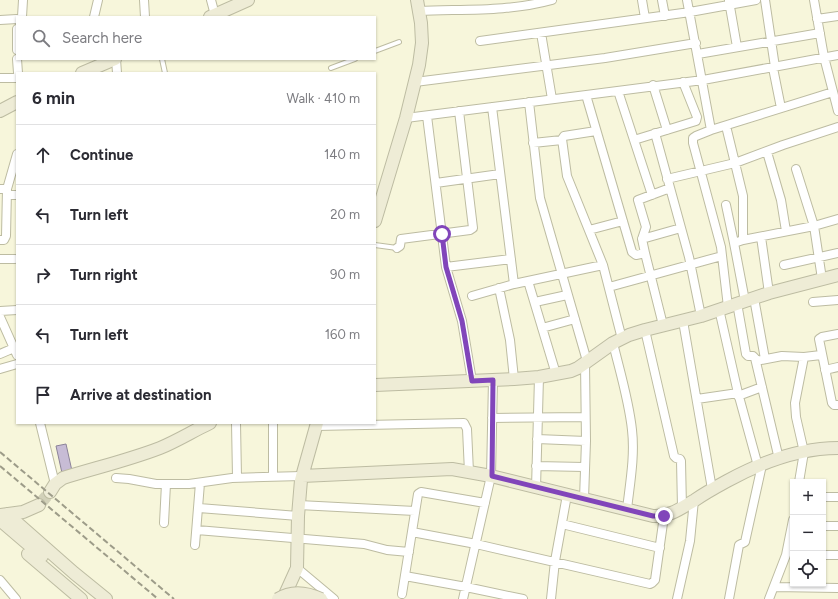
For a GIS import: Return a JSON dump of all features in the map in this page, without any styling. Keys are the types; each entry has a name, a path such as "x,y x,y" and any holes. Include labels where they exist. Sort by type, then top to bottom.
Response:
{"street":[{"path":"22,16 23,0"},
{"path":"94,16 98,0"},
{"path":"144,0 145,16"},
{"path":"210,0 212,16 248,0"},
{"path":"477,0 477,9"},
{"path":"376,218 406,118 419,65 418,5 477,9 526,6 552,0"},
{"path":"642,0 645,18"},
{"path":"662,0 665,16"},
{"path":"687,0 703,80 711,130"},
{"path":"480,41 665,16 690,12 729,2 756,0"},
{"path":"765,0 781,108"},
{"path":"814,0 824,57 838,111"},
{"path":"729,2 737,47"},
{"path":"817,19 838,16"},
{"path":"0,20 16,19"},
{"path":"541,33 552,99"},
{"path":"698,54 820,33"},
{"path":"415,82 605,58 696,43"},
{"path":"406,118 618,91 653,85 703,80 774,68 824,57 838,56"},
{"path":"17,60 18,72"},
{"path":"84,72 105,63 116,72"},
{"path":"0,78 16,78"},
{"path":"634,140 694,122 697,119 683,82"},
{"path":"653,85 667,130"},
{"path":"618,91 652,194"},
{"path":"779,459 756,361 754,356 748,356 746,354 737,304 722,256 718,233 692,140 696,136 711,130 833,92"},
{"path":"586,95 632,252 636,255 645,253"},
{"path":"529,102 540,198 586,362 584,499"},
{"path":"0,111 16,103"},
{"path":"492,107 514,284"},
{"path":"397,248 400,246 401,239 470,230 473,228 459,111"},
{"path":"427,116 446,267 462,321 472,381"},
{"path":"726,126 743,196 743,240"},
{"path":"667,178 735,163 838,127"},
{"path":"596,131 564,136 562,140 568,176 603,265 609,287 632,430 632,467 627,509"},
{"path":"655,133 681,228 701,316"},
{"path":"533,143 562,140"},
{"path":"767,152 781,200 786,232"},
{"path":"0,240 4,240 6,236 5,191 16,157"},
{"path":"796,169 814,226 822,278"},
{"path":"436,183 500,174"},
{"path":"663,325 642,240 646,227 638,200 670,188"},
{"path":"5,191 16,195"},
{"path":"726,206 734,243 737,304 738,395 760,466 745,542 739,546 729,599"},
{"path":"734,243 761,236 814,226 838,219"},
{"path":"589,230 623,221"},
{"path":"642,240 681,228"},
{"path":"761,236 769,293"},
{"path":"784,265 838,253"},
{"path":"609,287 722,256"},
{"path":"0,259 15,259"},
{"path":"446,267 511,259"},
{"path":"472,296 528,280 603,265"},
{"path":"376,385 514,379 539,377 570,371 617,341 645,330 701,316 769,293 838,275"},
{"path":"528,280 556,374"},
{"path":"500,288 510,340 514,379"},
{"path":"535,302 567,294"},
{"path":"813,302 838,300"},
{"path":"737,304 766,359"},
{"path":"0,311 16,310"},
{"path":"0,317 4,334 16,352 0,354"},
{"path":"542,328 575,320"},
{"path":"683,321 712,489"},
{"path":"645,330 674,456 681,461 682,508"},
{"path":"838,334 822,337 818,340 832,403 834,405 838,404"},
{"path":"756,361 782,356 804,357 821,355"},
{"path":"800,479 804,452 796,417 795,404 804,357"},
{"path":"0,369 16,364"},
{"path":"825,370 838,367"},
{"path":"536,488 539,377"},
{"path":"463,599 492,476 493,380"},
{"path":"697,399 738,395 762,387"},
{"path":"492,418 585,417"},
{"path":"376,424 464,423 467,429 469,472"},
{"path":"40,424 52,488"},
{"path":"52,488 63,478 159,448 208,424"},
{"path":"236,424 237,477"},
{"path":"273,476 274,424"},
{"path":"283,599 297,568 302,476 317,424"},
{"path":"537,439 586,441"},
{"path":"116,478 129,478 147,483 189,484 237,477 302,476 452,469 492,476 653,516 664,516 682,508 712,489 760,466 804,452 838,448"},
{"path":"536,466 584,467"},
{"path":"195,545 200,483"},
{"path":"164,523 166,484"},
{"path":"402,594 417,496 419,492 485,504"},
{"path":"551,599 567,495"},
{"path":"826,497 838,497"},
{"path":"677,599 690,541 694,500"},
{"path":"2,517 30,510 39,505"},
{"path":"199,508 415,511"},
{"path":"412,532 556,561 650,584 655,580 664,516"},
{"path":"2,517 71,576 94,599"},
{"path":"562,524 660,548"},
{"path":"826,526 838,526"},
{"path":"0,530 81,599"},
{"path":"197,530 364,544 387,550 409,552"},
{"path":"826,555 838,554"},
{"path":"769,599 789,555"},
{"path":"297,568 334,599"},
{"path":"71,576 106,599"},
{"path":"405,576 523,599"},
{"path":"0,580 16,599"},
{"path":"774,586 838,588"},
{"path":"278,599 289,593 300,592 321,599"}],"lane":[{"path":"376,51 399,42"},
{"path":"162,60 165,72"},
{"path":"331,68 352,60"},
{"path":"376,245 397,248"}],"building":[{"path":"66,444 72,471 62,473 56,446"}],"tunnel":[{"path":"39,505 50,492"}],"railway":[{"path":"0,452 174,599"},
{"path":"0,466 158,599"}],"route":[{"path":"442,234 446,267 462,321 472,381 493,380 492,476 653,516 664,516"}]}
